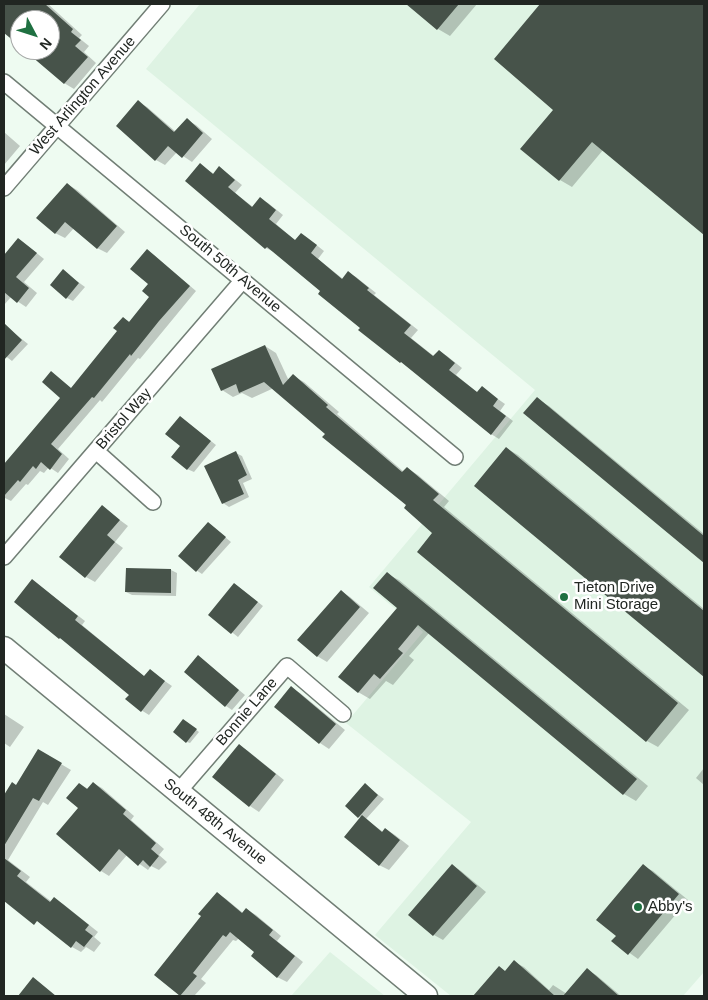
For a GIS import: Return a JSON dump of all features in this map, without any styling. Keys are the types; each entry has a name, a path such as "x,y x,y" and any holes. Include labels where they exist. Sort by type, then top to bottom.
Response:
{"street":[{"name":"West Arlington Avenue","path":"4,188 162,4"},
{"name":"South 50th Avenue","path":"4,82 455,457"},
{"name":"Bristol Way","path":"4,557 243,280"},
{"path":"96,451 153,502"},
{"name":"South 48th Avenue","path":"4,648 426,996"},
{"name":"Bonnie Lane","path":"178,792 287,666 343,714"}],"shaded area":[{"path":"200,4 704,4 704,972 683,996 451,996 375,935 471,822 346,723 423,632 369,587 535,390 146,69"},
{"path":"330,952 385,996 291,996"}],"building":[{"path":"4,4 45,4 52,10 10,10 10,38 4,33"},
{"path":"406,4 459,4 437,30"},
{"path":"540,4 704,4 704,235 592,142 559,181 520,149 553,110 494,59"},
{"path":"60,17 73,29 71,32 81,40 75,46 88,57 64,84 36,60 60,60"},
{"path":"138,100 174,132 187,118 203,133 182,158 168,146 155,161 116,126"},
{"path":"200,163 213,174 219,166 235,180 228,187 252,207 260,197 276,210 269,219 295,240 301,233 317,245 311,253 342,279 348,271 369,288 367,290 411,325 404,333 433,356 439,350 455,363 449,370 477,392 482,386 498,399 493,406 506,416 491,435 401,362 358,330 360,328 318,294 320,291 267,247 265,249 185,181"},
{"path":"67,183 117,226 97,249 65,222 55,234 36,218"},
{"path":"18,238 37,253 16,277 29,288 17,303 4,292 4,255"},
{"path":"147,249 190,286 131,356 130,354 94,398 92,397 51,444 62,454 50,470 41,462 36,469 33,466 20,482 18,480 4,496 4,464 60,398 42,382 51,371 71,388 117,331 113,328 123,317 129,322 149,297 142,291 148,284 130,269"},
{"path":"63,269 79,283 66,299 50,285"},
{"path":"4,323 22,340 4,360"},
{"path":"265,345 283,385 293,374 328,405 326,407 402,472 407,467 439,494 433,500 678,703 646,742 417,552 432,533 404,508 406,505 322,437 325,434 264,382 239,393 236,384 221,391 211,369"},
{"path":"537,397 704,536 704,563 523,413"},
{"path":"180,416 211,441 187,470 171,457 180,446 165,434"},
{"path":"506,447 704,611 704,677 474,486"},
{"path":"236,451 247,475 238,480 244,494 222,504 204,466"},
{"path":"102,505 120,520 107,535 115,542 85,578 59,557"},
{"path":"208,522 226,537 196,572 178,556"},
{"path":"126,568 171,569 171,593 125,592"},
{"path":"387,572 637,779 623,795 418,625 398,649 403,653 380,679 374,674 358,693 338,677 397,608 373,588"},
{"path":"32,579 78,616 75,620 144,676 150,669 165,681 141,712 125,699 129,695 14,602"},
{"path":"234,583 258,602 231,634 208,615"},
{"path":"341,590 360,607 317,657 297,640"},
{"path":"198,655 239,690 225,707 184,672"},
{"path":"291,686 336,724 319,744 274,707"},
{"path":"183,719 197,729 186,743 173,732"},
{"path":"239,744 276,774 249,807 212,777"},
{"path":"38,749 62,763 39,801 33,798 4,846 4,795 12,782 16,785"},
{"path":"93,782 126,810 123,814 156,843 151,849 159,856 150,867 143,860 138,866 119,849 100,872 56,834 78,808 66,798 79,783 87,789"},
{"path":"365,783 378,795 358,818 345,806"},
{"path":"362,815 382,832 385,828 400,840 379,866 344,837"},
{"path":"4,858 21,871 17,876 50,902 54,897 89,925 85,930 93,936 84,947 76,941 71,948 37,921 34,925 4,901"},
{"path":"452,864 477,886 433,936 408,915"},
{"name":"Abby's","path":"643,864 679,894 628,955 611,941 616,936 596,920"},
{"path":"217,892 242,913 246,908 273,930 269,935 295,956 277,978 251,956 254,952 230,932 226,937 223,935 193,973 197,976 180,996 154,975 201,916 198,914"},
{"path":"514,960 555,996 473,996 499,966 505,971"},
{"path":"587,968 619,996 563,996"},
{"path":"33,977 56,996 18,996"}],"place":[{"name":"Tieton Drive Mini Storage","path":"564,597"},
{"name":"Abby's","path":"638,907"}]}
